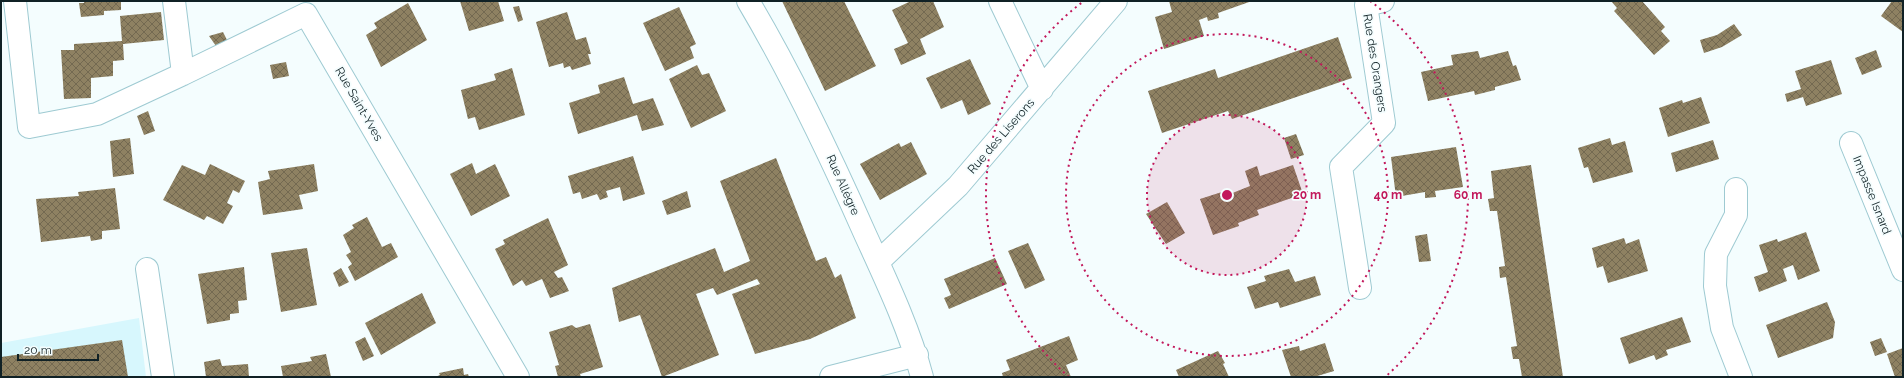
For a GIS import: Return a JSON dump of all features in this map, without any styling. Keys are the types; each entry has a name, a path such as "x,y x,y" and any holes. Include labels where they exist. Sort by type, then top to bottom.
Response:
{"street":[{"path":"15,1 29,127 97,114 182,74 174,1"},
{"name":"Rue Allègre","path":"748,1 825,144 878,262 917,355 922,377"},
{"path":"1000,1 1042,89"},
{"name":"Rue des Liserons","path":"878,262 958,186 1116,1"},
{"name":"Rue des Orangers","path":"1360,288 1341,167 1384,123 1366,5 1383,1"},
{"name":"Rue Saint-Yves","path":"182,74 306,14 518,377"},
{"name":"Impasse Isnard","path":"1851,143 1903,270"},
{"path":"1736,189 1736,215 1716,254 1715,286 1722,328 1741,377"},
{"path":"147,269 163,377"},
{"path":"831,377 917,355"}],"shaded area":[{"path":"139,318 146,377 1,377 1,343"}],"building":[{"path":"84,1 121,1 121,10 104,11 104,15 81,17 79,3 84,3"},
{"path":"460,1 498,1 504,21 469,31"},
{"path":"782,1 844,1 876,66 825,91"},
{"path":"911,1 933,1 944,27 920,39 926,54 901,65 894,49 908,43 892,10"},
{"path":"1169,1 1252,1 1218,13 1219,18 1208,21 1207,17 1199,20 1204,36 1164,49 1155,17 1172,12"},
{"path":"1611,1 1642,1 1665,27 1661,31 1670,41 1654,55 1614,11 1617,8"},
{"path":"1892,1 1903,1 1903,32 1881,16"},
{"path":"408,3 427,40 381,67 366,35 377,28 374,23"},
{"path":"519,6 523,20 518,22 513,7"},
{"path":"679,7 696,44 690,47 694,58 665,71 643,23"},
{"path":"161,12 164,40 123,44 124,60 113,61 113,76 91,78 91,98 64,99 61,50 74,50 74,44 122,41 120,16"},
{"path":"567,12 576,40 586,37 591,54 588,54 591,64 572,70 570,66 564,68 563,63 549,67 536,22"},
{"path":"1734,24 1742,35 1722,47 1704,53 1700,40 1717,35"},
{"path":"223,32 227,40 216,46 209,36"},
{"path":"1338,37 1352,78 1232,119 1228,111 1162,133 1148,91 1215,69 1218,78"},
{"path":"1876,50 1882,67 1862,75 1855,58"},
{"path":"1478,51 1480,58 1508,51 1513,66 1516,65 1521,80 1495,87 1495,90 1475,95 1474,91 1428,101 1421,72 1453,65 1451,55"},
{"path":"970,59 991,104 968,115 962,100 941,109 926,78"},
{"path":"1831,60 1842,94 1806,106 1803,97 1787,102 1785,94 1801,89 1795,71"},
{"path":"286,62 289,76 273,79 270,65"},
{"path":"697,65 702,75 709,73 726,111 691,128 669,79"},
{"path":"512,68 525,115 479,130 475,117 468,119 461,90 496,80 494,74"},
{"path":"624,77 633,104 653,98 664,125 642,131 637,115 578,134 569,103 600,93 598,85"},
{"path":"1701,97 1710,123 1668,137 1659,108 1682,100 1683,103"},
{"path":"148,111 155,131 144,135 137,116"},
{"path":"1296,134 1304,155 1291,159 1284,138"},
{"path":"130,138 134,174 113,177 110,141"},
{"path":"1610,138 1612,145 1625,141 1633,172 1593,183 1588,167 1584,168 1578,148"},
{"path":"1713,140 1719,159 1676,172 1671,153"},
{"path":"911,142 927,174 880,200 860,164 899,143 901,147"},
{"path":"1456,147 1463,187 1435,191 1436,197 1425,198 1425,192 1396,197 1391,157"},
{"path":"633,156 645,194 623,201 620,187 606,191 608,197 600,200 597,194 582,199 580,192 573,194 568,176"},
{"path":"776,158 816,261 826,257 835,278 841,274 856,318 810,339 755,354 732,294 760,284 757,279 717,295 713,288 696,294 719,355 662,377 640,315 619,322 612,288 715,248 724,272 750,261 720,181"},
{"path":"472,163 476,174 495,164 510,196 471,216 450,174"},
{"path":"210,164 245,181 239,193 233,190 227,203 233,206 223,224 207,216 204,220 163,200 182,165 205,175"},
{"path":"314,164 318,191 299,195 303,209 263,215 258,182 270,179 268,171"},
{"path":"1293,165 1303,194 1257,210 1259,215 1238,223 1239,226 1213,235 1200,199 1228,190 1230,194 1250,186 1245,171 1257,166 1260,176"},
{"path":"1531,165 1563,377 1522,377 1519,359 1513,359 1511,347 1517,346 1506,277 1500,278 1499,267 1505,266 1497,211 1490,211 1488,199 1494,198 1491,171"},
{"path":"115,188 120,229 102,231 102,239 91,241 90,236 41,242 36,199 79,196 78,192"},
{"path":"687,191 691,207 667,215 662,201"},
{"path":"1167,202 1185,233 1166,244 1146,214"},
{"path":"367,217 382,247 391,243 398,257 355,281 348,267 352,264 346,255 351,252 343,235 354,228 352,225"},
{"path":"548,218 568,265 554,272 558,278 562,277 569,291 550,298 542,279 526,286 522,280 513,286 495,249 505,244 503,240"},
{"path":"1806,232 1820,271 1798,280 1793,265 1783,269 1787,281 1759,292 1754,277 1768,272 1759,245 1777,239 1778,242"},
{"path":"1427,234 1431,261 1419,262 1415,236"},
{"path":"1624,238 1626,244 1639,239 1648,271 1608,283 1603,266 1597,268 1592,248"},
{"path":"1028,243 1045,280 1025,289 1008,251"},
{"path":"307,248 317,305 281,312 271,253"},
{"path":"995,258 1007,284 949,309 944,298 951,295 944,279"},
{"path":"244,267 247,300 238,301 239,313 230,314 230,320 207,324 198,274"},
{"path":"341,268 349,282 339,287 333,273"},
{"path":"1289,269 1295,282 1315,276 1321,295 1280,308 1278,302 1255,309 1247,287 1266,281 1264,276"},
{"path":"422,293 436,323 381,355 365,323"},
{"path":"1827,302 1835,322 1833,338 1778,358 1766,325"},
{"path":"1682,317 1691,342 1666,350 1668,355 1656,360 1654,355 1629,364 1620,338"},
{"path":"590,324 603,367 580,374 581,377 558,377 555,366 559,365 549,332 572,325 576,328"},
{"path":"1069,336 1078,360 1066,365 1071,377 1003,377 1002,373 1010,370 1006,360"},
{"path":"365,337 374,356 363,361 355,342"},
{"path":"1881,338 1887,352 1875,356 1870,342"},
{"path":"122,340 128,377 1,377 1,357"},
{"path":"1325,343 1334,371 1314,377 1291,377 1282,350 1299,346 1300,351"},
{"path":"1903,348 1903,377 1895,377 1887,354"},
{"path":"1218,351 1225,363 1223,364 1229,377 1179,377 1176,370"},
{"path":"326,354 331,377 283,377 281,366 312,361 310,357"},
{"path":"220,359 222,366 248,364 249,377 206,377 204,362"},
{"path":"463,368 464,375 468,374 469,377 435,377 440,375 439,373"}]}
